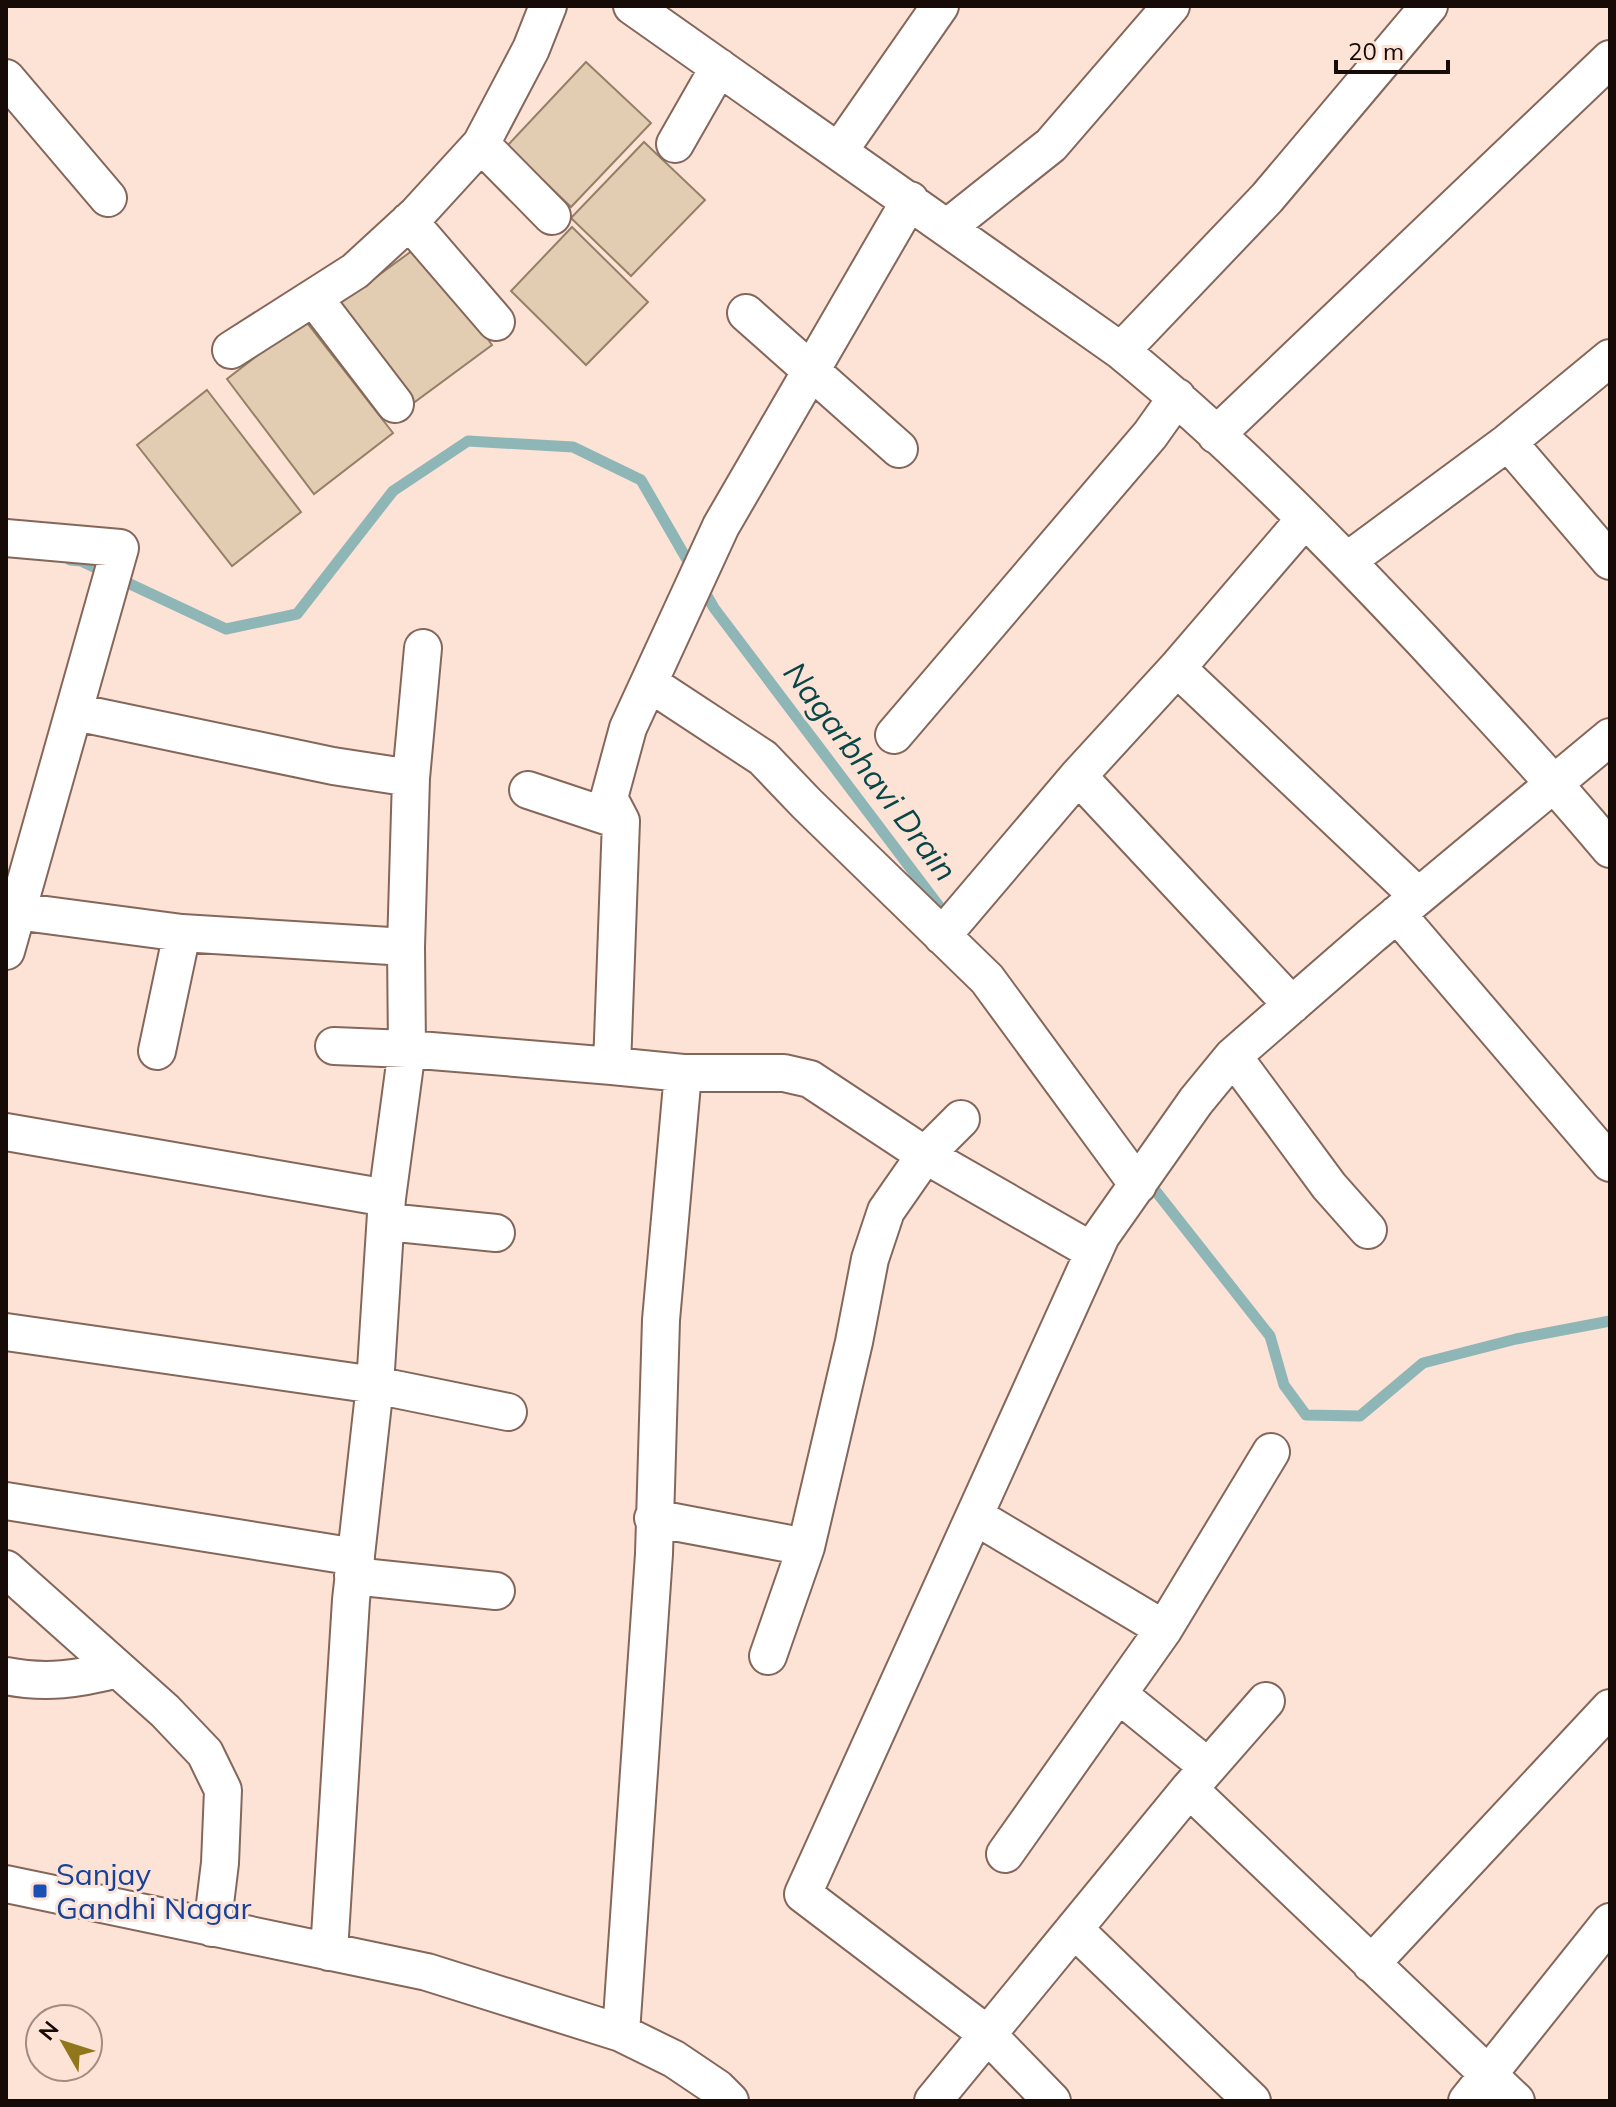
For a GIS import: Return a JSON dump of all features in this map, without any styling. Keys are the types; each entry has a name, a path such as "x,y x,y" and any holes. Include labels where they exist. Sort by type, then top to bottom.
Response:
{"street":[{"path":"231,350 355,271 409,221 481,144 531,49 548,6"},
{"path":"632,6 1121,351 1177,397 1347,561 1554,781 1610,849"},
{"path":"839,151 940,6"},
{"path":"948,227 1051,145 1171,6"},
{"path":"1121,351 1267,198 1429,6"},
{"path":"1216,435 1610,59"},
{"path":"675,144 719,67"},
{"path":"6,78 108,198"},
{"path":"481,144 552,216"},
{"path":"612,1066 621,821 609,798 628,728 721,526 910,200"},
{"path":"409,221 496,322"},
{"path":"314,298 395,404"},
{"path":"746,313 899,449"},
{"path":"1347,561 1508,442 1610,358"},
{"path":"894,735 1150,435 1177,397"},
{"path":"1508,442 1610,561"},
{"path":"951,926 1078,776 1177,668 1305,519"},
{"path":"6,538 120,548 75,712 11,909 6,951"},
{"path":"329,1952 354,1567 375,1385 387,1210 407,1049 406,947 411,778 423,648"},
{"path":"1177,668 1408,905 1610,1163"},
{"path":"649,683 763,758 951,926 1138,1185"},
{"path":"75,712 333,766 411,778"},
{"path":"1052,2101 987,2034 803,1894 1097,1244 1196,1101 1233,1056 1554,781 1610,737"},
{"path":"1078,776 1292,1005"},
{"path":"528,790 621,821"},
{"path":"11,909 182,933 406,947"},
{"path":"157,1051 182,933"},
{"path":"334,1046 407,1049 683,1073 784,1073 810,1079 925,1155 1097,1244"},
{"path":"1233,1056 1329,1186 1368,1230"},
{"path":"621,2033 650,1617 661,1320 683,1073"},
{"path":"768,1656 806,1547 870,1259 886,1211 925,1155 961,1119"},
{"path":"6,1132 496,1233"},
{"path":"6,1332 375,1385 508,1412"},
{"path":"1005,1854 1164,1629 1271,1452"},
{"path":"6,1501 496,1591"},
{"path":"975,1516 1164,1629"},
{"path":"653,1518 806,1547"},
{"path":"6,1569 118,1669 205,1753 223,1790 220,1863 212,1928"},
{"path":"6,1676 24,1680 70,1681 118,1669"},
{"path":"1118,1694 1371,1964 1477,2088 1516,2101"},
{"path":"933,2101 1198,1778 1266,1701"},
{"path":"1371,1964 1610,1708"},
{"path":"6,1884 427,1972 621,2033 674,2059 717,2088 730,2101"},
{"path":"1477,2088 1610,1922"},
{"path":"1074,1929 1252,2101"}],"building":[{"path":"586,62 651,123 571,207 507,146"},
{"path":"644,142 705,200 631,276 571,218"},
{"path":"572,227 648,302 586,365 511,291"},
{"path":"420,245 492,345 412,404 339,304"},
{"path":"304,319 393,433 314,494 227,379"},
{"path":"207,390 301,512 232,566 137,445"}],"waterway":[{"name":"Nagarbhavi Drain","path":"70,560 81,561 226,629 297,614 393,491 468,441 573,447 641,480 693,570"},
{"name":"Nagarbhavi Drain","path":"701,585 714,608 948,918"},
{"name":"Nagarbhavi Drain","path":"1147,1180 1270,1336 1284,1385 1306,1415 1360,1416 1423,1363 1516,1339 1610,1321"}],"place":[{"name":"Sanjay Gandhi Nagar","path":"40,1891"}]}
